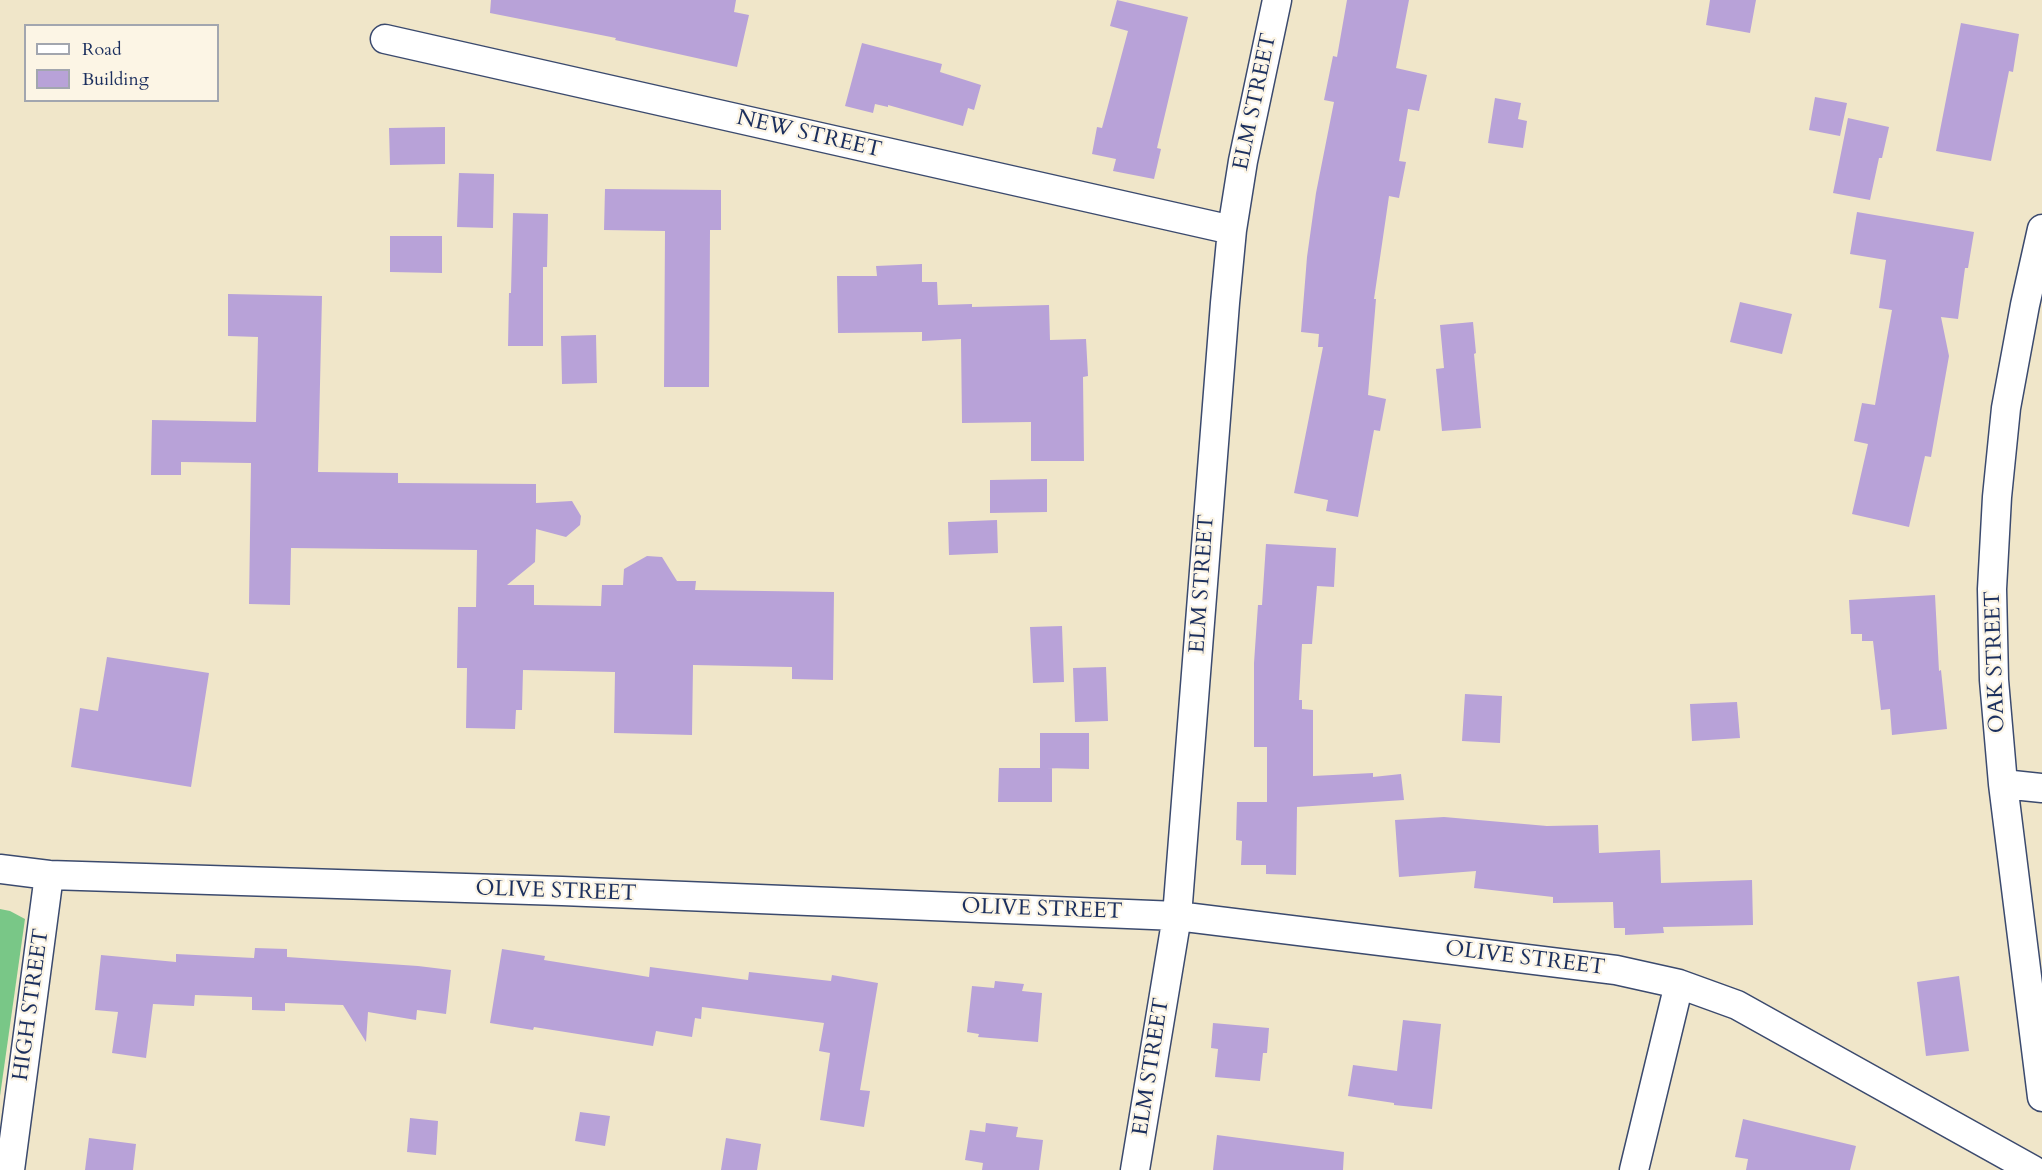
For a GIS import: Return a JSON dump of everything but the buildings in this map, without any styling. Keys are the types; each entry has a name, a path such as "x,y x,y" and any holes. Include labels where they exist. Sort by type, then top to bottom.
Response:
{"street":[{"name":"ELM STREET","path":"1135,1170 1177,916 1232,230 1243,160 1277,0"},
{"name":"NEW STREET","path":"385,39 1232,230"},
{"name":"OAK STREET","path":"2042,229 2034,307 2007,408 1997,497 1992,589 1994,680 2003,784 2042,1097"},
{"path":"2003,784 2042,788"},
{"name":"OLIVE STREET","path":"0,869 49,875 604,893 1177,916 1616,970 1679,984 1737,1005 2033,1170"},
{"name":"HIGH STREET","path":"10,1170 49,875"},
{"path":"1634,1170 1679,984"}],"green space":[{"path":"0,909 10,911 25,919 0,1096"}]}
